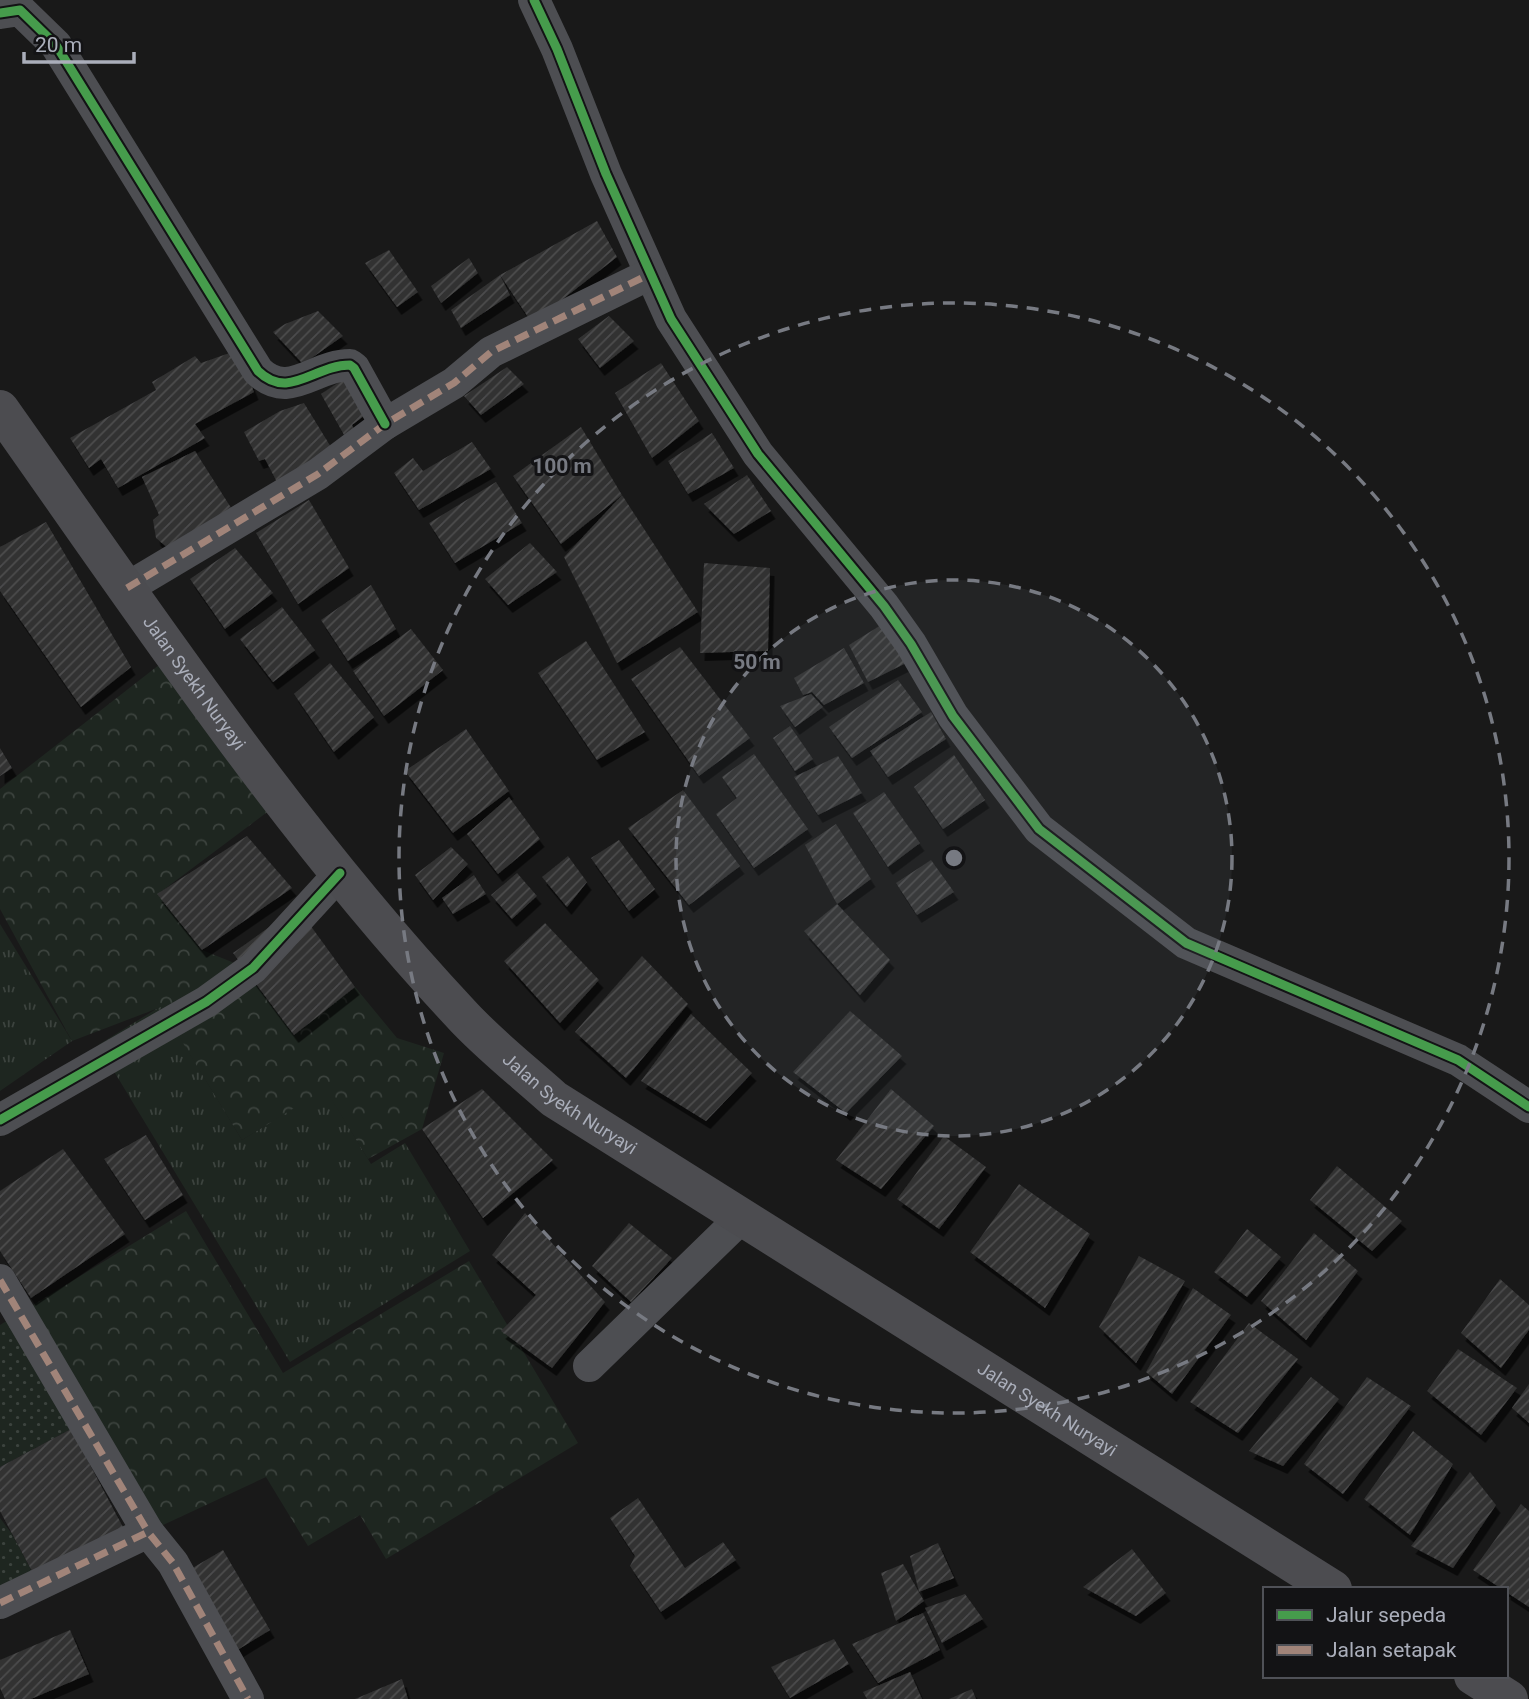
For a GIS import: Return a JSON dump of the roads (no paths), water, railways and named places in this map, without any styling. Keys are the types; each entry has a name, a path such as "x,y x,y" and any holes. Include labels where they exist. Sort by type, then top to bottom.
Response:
{"main road":[{"name":"Jalan Syekh Nuryayi","path":"0,409 194,685 340,873 461,1015 554,1099 1330,1587"},
{"path":"1476,1678 1509,1699"}],"street":[{"path":"534,0 557,48 606,174 639,279 671,319 758,454 884,606 911,644 953,716 1039,829 1186,943 1458,1060 1529,1107"},
{"path":"0,13 20,10 56,45 258,371 266,379 278,384 292,383 321,370 350,365 355,368 385,424"},
{"path":"127,588 318,474 385,424 454,383 491,352 639,279"},
{"path":"0,1121 206,1002 253,968 340,873"},
{"path":"589,1366 741,1217"},
{"path":"0,1280 148,1532 173,1563 248,1699"},
{"path":"0,1603 148,1532"}]}
